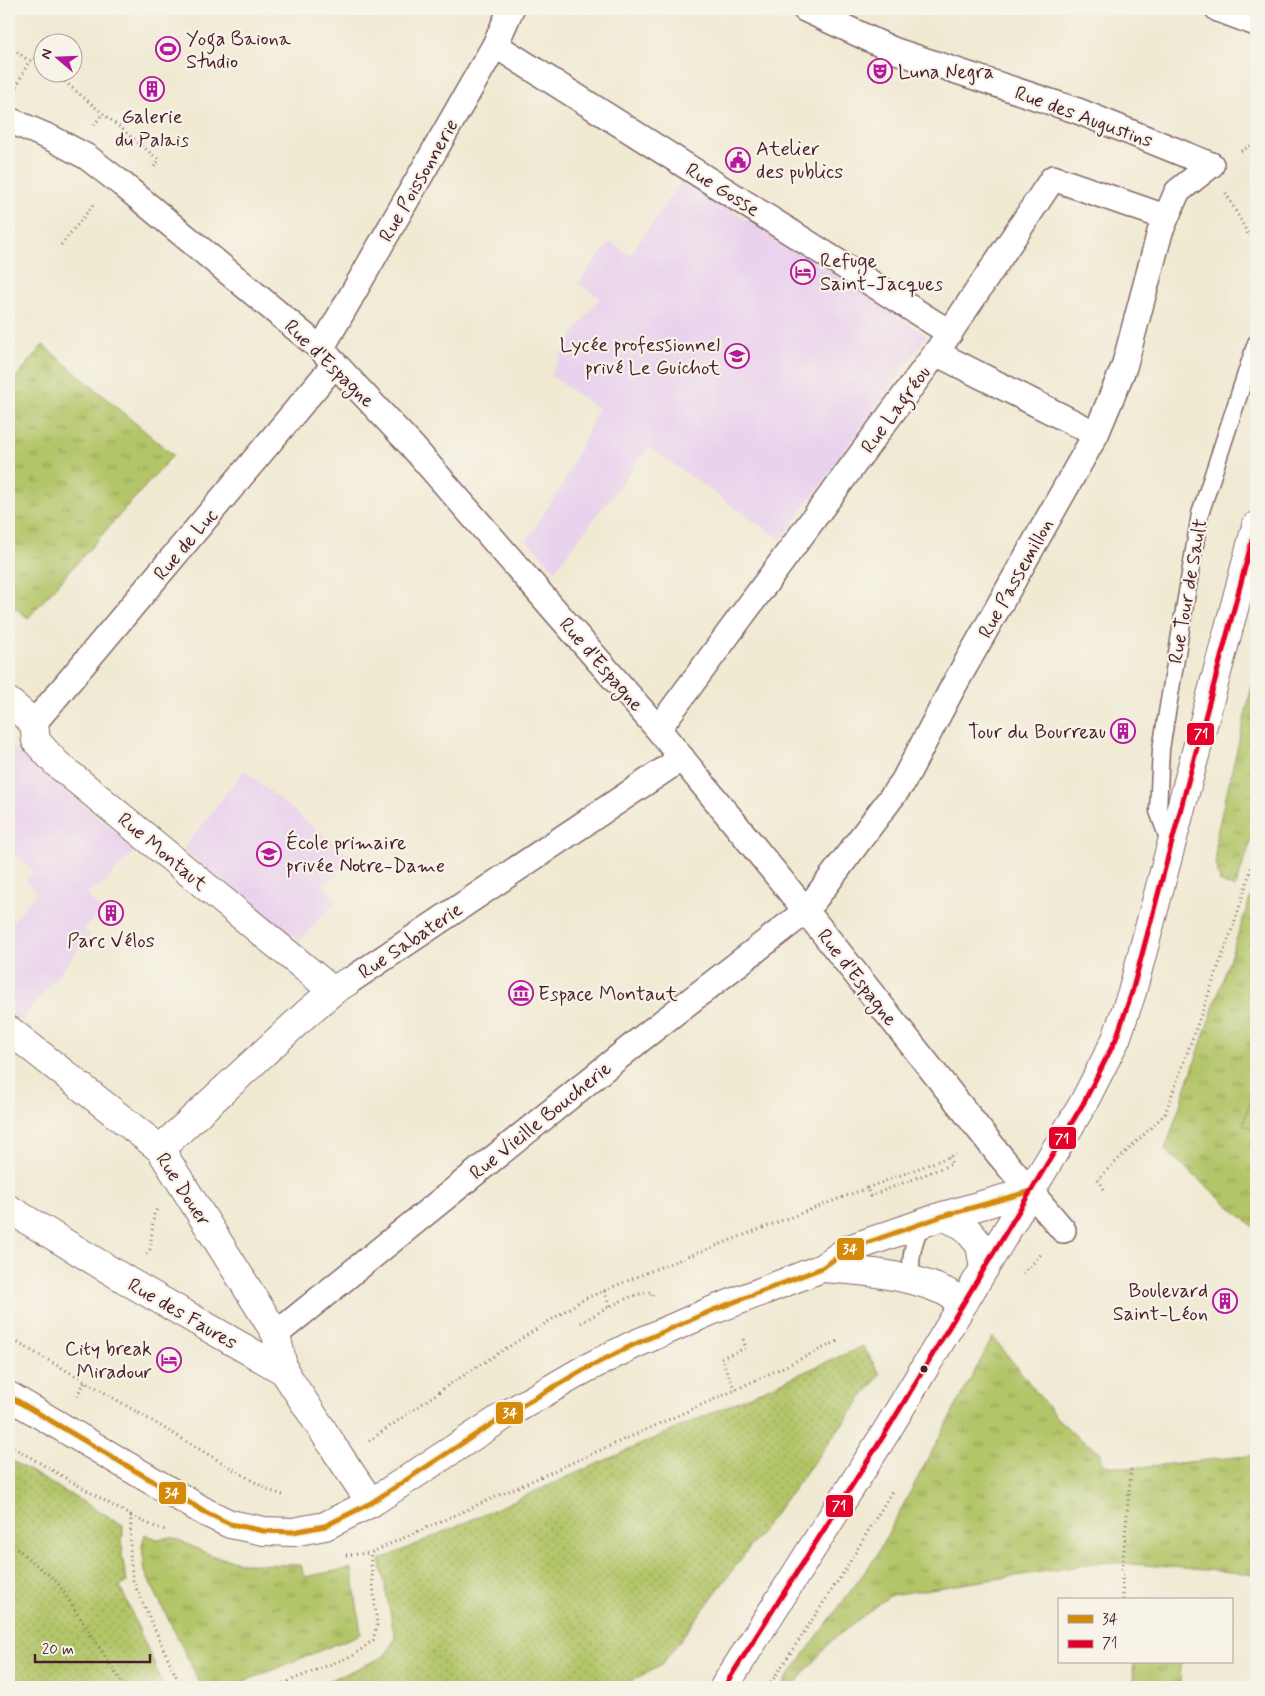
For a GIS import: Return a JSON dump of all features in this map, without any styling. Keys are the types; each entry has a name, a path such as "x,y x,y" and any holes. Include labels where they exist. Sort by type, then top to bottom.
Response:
{"street":[{"name":"Rue Poissonnerie","path":"328,357 495,45 511,9"},
{"name":"Rue des Augustins","path":"805,9 893,50 1078,111 1212,165"},
{"path":"1218,9 1256,23"},
{"name":"Rue Gosse","path":"495,45 950,333"},
{"name":"Rue d'Espagne","path":"9,120 53,139 87,157 119,181 328,357 412,446 658,729 806,911 1001,1157 1063,1230"},
{"path":"1165,217 1177,192 1212,165"},
{"name":"Rue Lagréou","path":"658,729 936,353 1053,178 1165,217"},
{"name":"Rue Passemillon","path":"806,911 903,782 1096,434 1124,367 1165,217"},
{"path":"936,353 1096,434"},
{"name":"Rue de Luc","path":"34,723 328,357"},
{"path":"724,1687 886,1432 1031,1192 1083,1104 1116,1038 1132,992 1256,526"},
{"path":"9,702 34,723"},
{"name":"Rue Montaut","path":"34,723 36,741 56,763 340,986"},
{"name":"Rue Sabaterie","path":"160,1149 340,986 682,758"},
{"name":"Rue Vieille Boucherie","path":"276,1334 609,1064 806,911"},
{"name":"Rue Douer","path":"9,1030 160,1149 276,1334 284,1371"},
{"path":"9,1396 204,1512 230,1524 264,1531 293,1532 325,1526 371,1503 504,1416 585,1369 686,1321 822,1268 849,1249 932,1219 1031,1192"},
{"name":"Rue des Faures","path":"9,1209 284,1371 371,1503"},
{"path":"932,1219 964,1226 980,1245 984,1269"},
{"path":"822,1268 868,1272 912,1281 945,1292 963,1304"}],"lane":[{"name":"Rue Tour de Sault","path":"1170,844 1158,811 1161,749 1196,533 1200,514 1256,343"},
{"path":"912,1281 910,1265 912,1248 932,1219"}],"path":[{"path":"9,46 29,61"},
{"path":"13,94 29,61 32,60"},
{"path":"65,82 159,160 153,168"},
{"path":"91,129 103,114"},
{"path":"1242,150 1256,143"},
{"path":"1212,165 1248,234 1256,240"},
{"path":"61,245 119,181"},
{"path":"1104,1189 1098,1179 1166,1114 1236,918 1256,853"},
{"path":"867,1188 870,1196 952,1164 949,1157"},
{"path":"336,1451 584,1299 658,1268 938,1160"},
{"path":"131,1282 150,1249 154,1214 177,1176"},
{"path":"604,1291 610,1307"},
{"path":"581,1323 610,1307 642,1293"},
{"path":"735,1390 721,1358 746,1348 740,1332"},
{"path":"9,1338 268,1490 290,1498"},
{"path":"274,1687 354,1656 373,1640 376,1625 370,1552 735,1390 838,1341"},
{"path":"75,1400 85,1381"},
{"path":"9,1445 132,1516 158,1528"},
{"path":"38,1462 42,1457"},
{"path":"1123,1598 1122,1571 1130,1470"},
{"path":"132,1516 130,1554 133,1581 181,1687"},
{"path":"9,1542 57,1582 125,1687"}],"shaded area":[{"name":"Lycée professionnel privé Le Guichot","path":"682,179 858,289 927,336 781,540 649,447 555,570 527,540 563,484 598,409 550,375 579,325 600,298 578,283 610,242 630,255"},
{"path":"9,745 138,848 99,888 95,885 86,894 101,910 84,929 90,935 20,1022 9,1013 9,926 37,892 25,881 33,871 9,850 9,812 15,805 9,799"},
{"name":"École primaire privée Notre-Dame","path":"244,770 354,860 322,886 338,899 299,941 183,849"}],"green space":[{"path":"43,345 173,455 28,618 9,603 9,386"},
{"path":"1256,670 1256,826 1235,888 1220,882 1216,862 1216,837"},
{"path":"1256,881 1256,1229 1165,1150"},
{"path":"1256,1084 1256,1129 1243,1124"},
{"path":"993,1337 1056,1417 1077,1437 1101,1453 1103,1464 1131,1468 1256,1455 1256,1574 1107,1562 891,1595 832,1640 792,1687 780,1687 875,1558"},
{"path":"863,1346 880,1374 662,1664 620,1687 315,1687 381,1658 389,1650 395,1638 380,1560"},
{"path":"9,1459 123,1525 122,1556 127,1582 120,1586 164,1687 9,1687"},
{"path":"145,1534 157,1539 172,1537 213,1556 249,1564 301,1565 304,1577 352,1568 361,1634 230,1687 202,1687 145,1572 142,1546"},
{"path":"1133,1664 1181,1664 1180,1687 1134,1687"}],"transit line":[{"name":"71","path":"724,1687 886,1432 1083,1104 1116,1039 1132,992 1256,526"},
{"name":"34","path":"9,1396 205,1512 230,1524 264,1531 293,1532 325,1526 371,1503 504,1416 585,1369 633,1345 711,1311 822,1268 849,1249 943,1216 1031,1191"}],"place":[{"name":"Yoga Baiona Studio","path":"168,49"},
{"name":"Luna Negra","path":"880,71"},
{"name":"Galerie du Palais","path":"152,89"},
{"name":"Atelier des publics","path":"738,160"},
{"name":"Refuge Saint-Jacques","path":"803,272"},
{"name":"Lycée professionnel privé Le Guichot","path":"737,356"},
{"name":"Tour du Bourreau","path":"1123,731"},
{"name":"École primaire privée Notre-Dame","path":"269,854"},
{"name":"Parc Vélos","path":"111,913"},
{"name":"Espace Montaut","path":"521,993"},
{"name":"Boulevard Saint-Léon","path":"1225,1301"},
{"name":"City break Miradour","path":"169,1360"}]}
